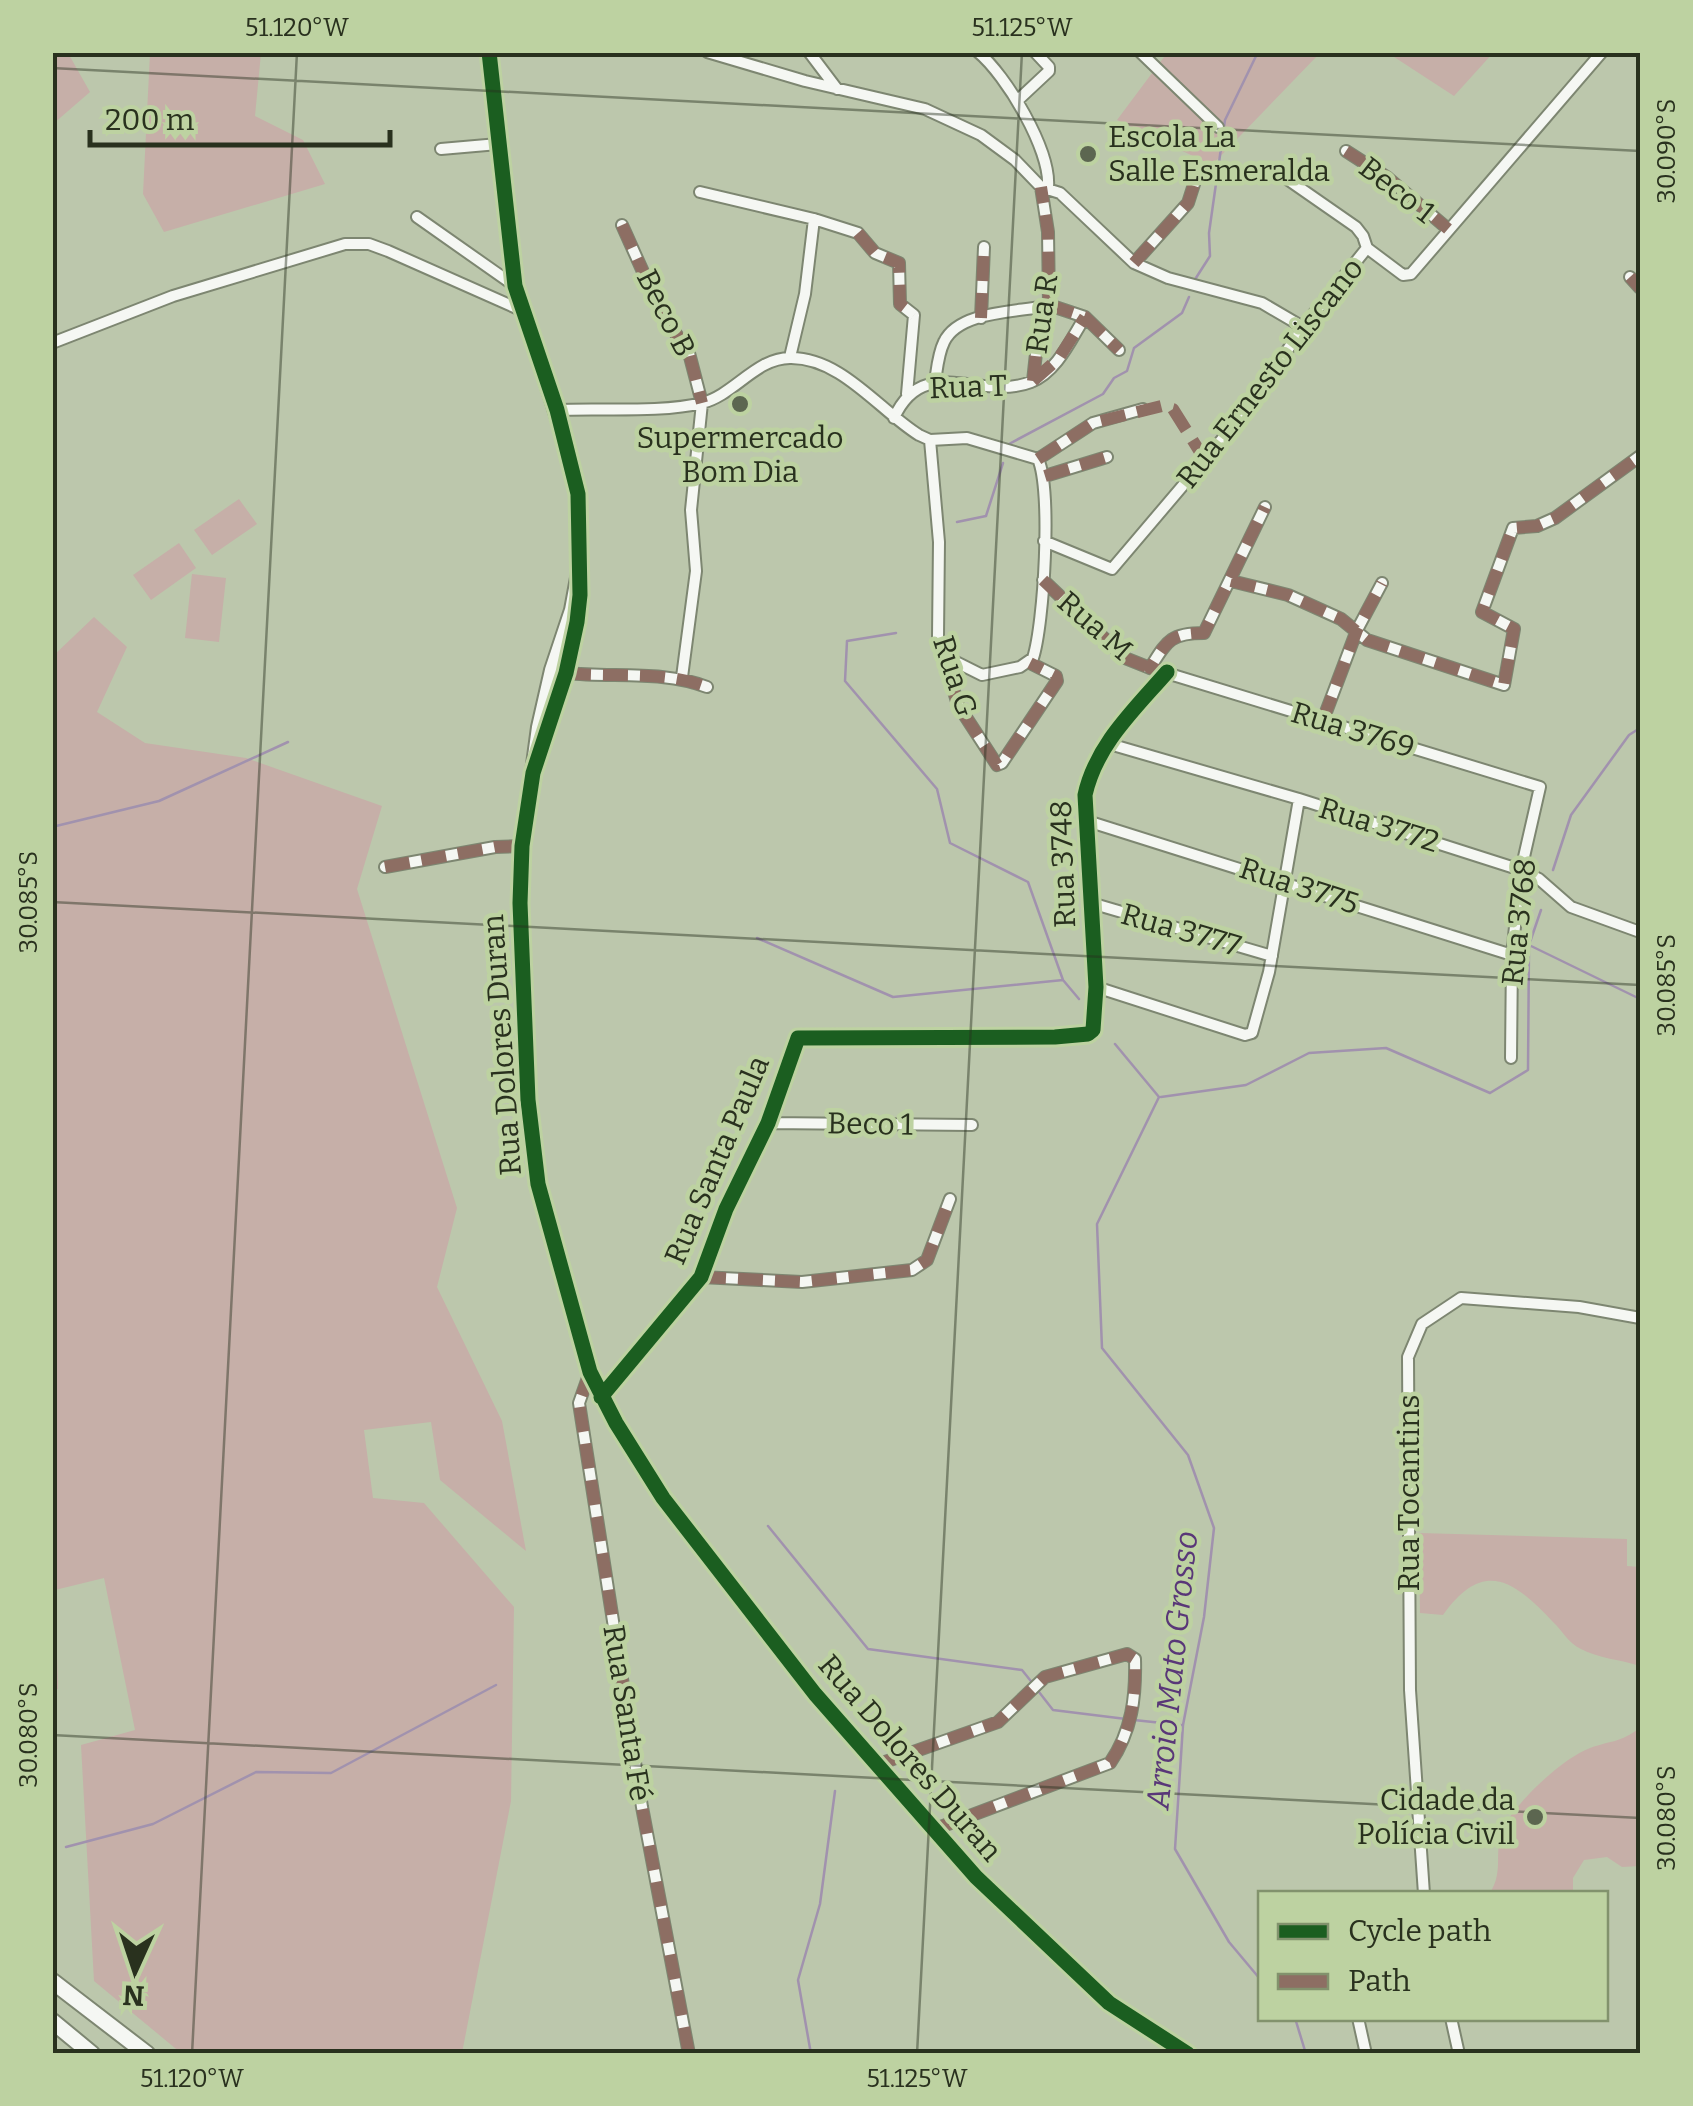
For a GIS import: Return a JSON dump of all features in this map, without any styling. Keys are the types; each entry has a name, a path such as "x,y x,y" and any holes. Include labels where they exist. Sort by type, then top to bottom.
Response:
{"main road":[{"path":"52,1981 147,2054"},
{"path":"52,2021 92,2054"}],"street":[{"name":"Rua Dolores Duran","path":"489,52 515,286 557,410 578,494 577,622 566,673 534,773"},
{"path":"707,52 925,110 981,135 1044,187 1060,193 1134,263 1168,278 1262,303 1303,328"},
{"path":"809,52 837,89"},
{"name":"Rua R","path":"978,52 1003,77 1018,100 1048,170 1044,187 1048,232 1045,306 1033,381"},
{"path":"1018,100 1049,71 1049,66 1034,52"},
{"path":"1140,52 1218,127"},
{"name":"Rua Ernesto Liscano","path":"1044,542 1112,569 1247,410 1303,328 1367,248 1407,276 1602,52"},
{"path":"442,149 498,144"},
{"name":"Beco 1","path":"1346,151 1388,178 1448,229"},
{"path":"1287,179 1356,227 1367,248"},
{"path":"1134,263 1188,203 1195,180"},
{"path":"700,192 814,219 858,234 875,252 900,263 900,304 914,315 907,394"},
{"path":"416,217 515,286"},
{"path":"790,358 805,294 814,219"},
{"name":"Beco B","path":"622,225 661,312 688,353 702,403"},
{"path":"52,343 173,296 345,244 369,244 388,251 522,310"},
{"path":"981,318 984,247"},
{"path":"1630,277 1640,288"},
{"path":"934,382 942,344 951,331 981,318 1045,306 1085,317 1119,350"},
{"name":"Rua T","path":"894,418 907,394 920,385 934,382 992,386 1033,381 1059,358 1085,317"},
{"path":"557,410 702,403 726,393 771,362 790,358 843,375 894,418 930,440 967,438 1038,458 1093,423 1143,408"},
{"path":"682,677 696,571 690,524 702,403"},
{"name":"Rua G","path":"930,440 939,542 938,636 958,705 996,765 1002,763 1057,682 1056,676 1030,663"},
{"path":"1231,581 1288,594 1342,619 1367,640 1504,685 1514,628 1482,612 1513,528 1537,526 1555,518 1640,456"},
{"path":"1044,476 1108,457"},
{"path":"944,656 982,675 1030,663 1036,650 1043,580 1044,476 1038,458"},
{"path":"1167,672 1150,668 1170,639 1180,634 1204,634 1265,507"},
{"name":"Rua Dolores Duran","path":"579,567 538,728 522,846 522,978 528,1100 538,1184 590,1372 601,1397 668,1504 816,1694 976,1877 1109,2004 1188,2054"},
{"name":"Rua M","path":"1043,580 1125,658 1150,668"},
{"path":"1323,720 1357,630 1382,582"},
{"path":"550,671 558,679 566,673 682,677 707,687"},
{"name":"Rua 3769","path":"1167,672 1540,787"},
{"name":"Rua 3748","path":"1094,961 1084,794 1091,767 1106,743 1167,672"},
{"name":"Rua 3772","path":"1106,743 1521,870 1539,879 1571,907 1640,932"},
{"name":"Rua 3768","path":"1511,1058 1512,955 1521,870 1540,787"},
{"path":"1096,987 1249,1035 1272,956 1299,800"},
{"name":"Rua 3775","path":"1084,820 1512,955"},
{"path":"385,868 495,847 522,846"},
{"name":"Rua 3777","path":"1091,904 1272,956"},
{"name":"Rua Santa Paula","path":"601,1397 701,1277 726,1209 768,1123 798,1038 1088,1034 1095,1023 1094,961"},
{"name":"Beco 1","path":"768,1123 972,1125"},
{"path":"701,1277 802,1282 920,1267 927,1260 950,1199"},
{"name":"Rua Tocantins","path":"1424,1891 1410,1690 1408,1357 1414,1338 1432,1314 1461,1298 1579,1307 1640,1318"},
{"name":"Rua Santa Fé","path":"590,1372 580,1402 582,1422 642,1807 689,2054"},
{"path":"879,1764 998,1722 1045,1677 1127,1654 1135,1659 1136,1693 1128,1727 1110,1764 935,1830"},
{"path":"1359,2021 1366,2054"},
{"path":"1452,2021 1459,2054"}],"shaded area":[{"path":"53,52 68,53 90,92 53,124"},
{"path":"150,53 261,53 255,116 303,140 325,184 164,232 143,194"},
{"path":"1167,53 1320,53 1212,165 1117,120"},
{"path":"1388,53 1493,53 1454,96"},
{"path":"239,499 257,524 212,555 194,530"},
{"path":"179,543 196,568 151,600 133,575"},
{"path":"192,574 226,578 219,642 185,638"},
{"path":"94,617 127,647 97,712 145,743 246,758 382,806 357,889 457,1208 437,1287 502,1421 526,1551 440,1480 431,1422 364,1430 373,1498 424,1503 514,1607 511,1801 462,2053 181,2053 94,1981 81,1745 135,1730 104,1578 55,1590 58,1689 53,1689 52,657"},
{"path":"1419,1533 1627,1539 1627,1566 1640,1567 1640,1666 1594,1655 1576,1646 1525,1595 1498,1581 1471,1586 1443,1615 1420,1613"},
{"path":"1640,1728 1640,1866 1622,1867 1607,1857 1584,1860 1573,1878 1573,1891 1491,1891 1504,1827 1530,1793 1579,1753"}],"waterway":[{"name":"Arroio Mato Grosso","path":"1194,281 1210,256 1209,233 1225,120 1258,52"},
{"name":"Arroio Mato Grosso","path":"1009,444 1103,394 1114,378 1127,371 1134,348 1182,313 1189,297"},
{"name":"Arroio Mato Grosso","path":"957,522 986,516 1003,463"},
{"name":"Arroio Mato Grosso","path":"896,633 847,641 845,681 937,789 950,843 1028,882 1063,980 1079,999"},
{"path":"1553,870 1571,815 1629,735 1640,728"},
{"path":"52,827 159,801 288,742"},
{"path":"1161,1097 1246,1085 1309,1053 1386,1048 1490,1093 1528,1070 1529,945 1541,910"},
{"path":"757,938 893,997 1063,980"},
{"path":"1529,945 1640,999"},
{"name":"Arroio Mato Grosso","path":"1115,1044 1159,1097 1097,1224 1102,1348 1188,1455 1214,1528 1204,1617 1183,1725 1175,1849 1229,1942 1258,1977"},
{"path":"768,1526 868,1649 1022,1670 1034,1685"},
{"path":"66,1847 153,1824 256,1772 331,1773 496,1685"},
{"path":"1039,1692 1053,1710 1126,1719"},
{"path":"1134,1720 1181,1725"},
{"path":"811,2054 798,1980 820,1904 835,1791"},
{"name":"Arroio Mato Grosso","path":"1296,2021 1306,2054"}],"marked path":[{"path":"1346,151 1388,178 1448,229"},
{"path":"1134,263 1188,203 1195,181"},
{"path":"1033,381 1041,307 1049,305 1048,232 1041,187"},
{"path":"622,225 661,312 689,353 702,403"},
{"path":"858,233 875,253 899,263 900,304 914,315"},
{"path":"981,318 984,247"},
{"path":"1630,277 1640,288"},
{"path":"1049,305 1085,317 1119,350"},
{"path":"1033,381 1059,358 1085,317"},
{"path":"1038,459 1093,423 1162,406 1173,409 1205,460"},
{"path":"1231,581 1288,595 1341,619 1367,640 1504,685 1514,629 1482,612 1513,528 1537,526 1555,518 1640,456"},
{"path":"1045,476 1107,457"},
{"path":"1167,672 1150,668 1171,640 1204,633 1265,507"},
{"path":"1043,580 1125,658 1150,668"},
{"path":"1323,720 1357,630 1382,583"},
{"path":"940,645 958,705 997,765 1057,681 1056,676 1030,663"},
{"path":"566,673 655,676 707,687"},
{"path":"385,867 495,847 522,846"},
{"path":"701,1277 802,1282 912,1270 927,1260 950,1199"},
{"path":"590,1372 579,1403 642,1807 689,2054"},
{"path":"879,1764 998,1722 1045,1677 1127,1654 1135,1659 1131,1713 1110,1763 935,1829"}],"cycle path":[{"path":"489,52 515,286 557,410 578,494 577,622 566,673 533,773 522,846 520,903 528,1100 538,1184 590,1372 616,1423 663,1498 815,1694 976,1877 1109,2003 1188,2054"},
{"path":"601,1397 701,1277 726,1209 768,1123 798,1038 1055,1037 1088,1034 1093,1030 1096,987 1085,795 1107,744 1167,672"}],"place":[{"name":"Escola La Salle Esmeralda","path":"1088,154"},
{"name":"Supermercado Bom Dia","path":"740,404"},
{"name":"Cidade da Polícia Civil","path":"1535,1817"}]}
